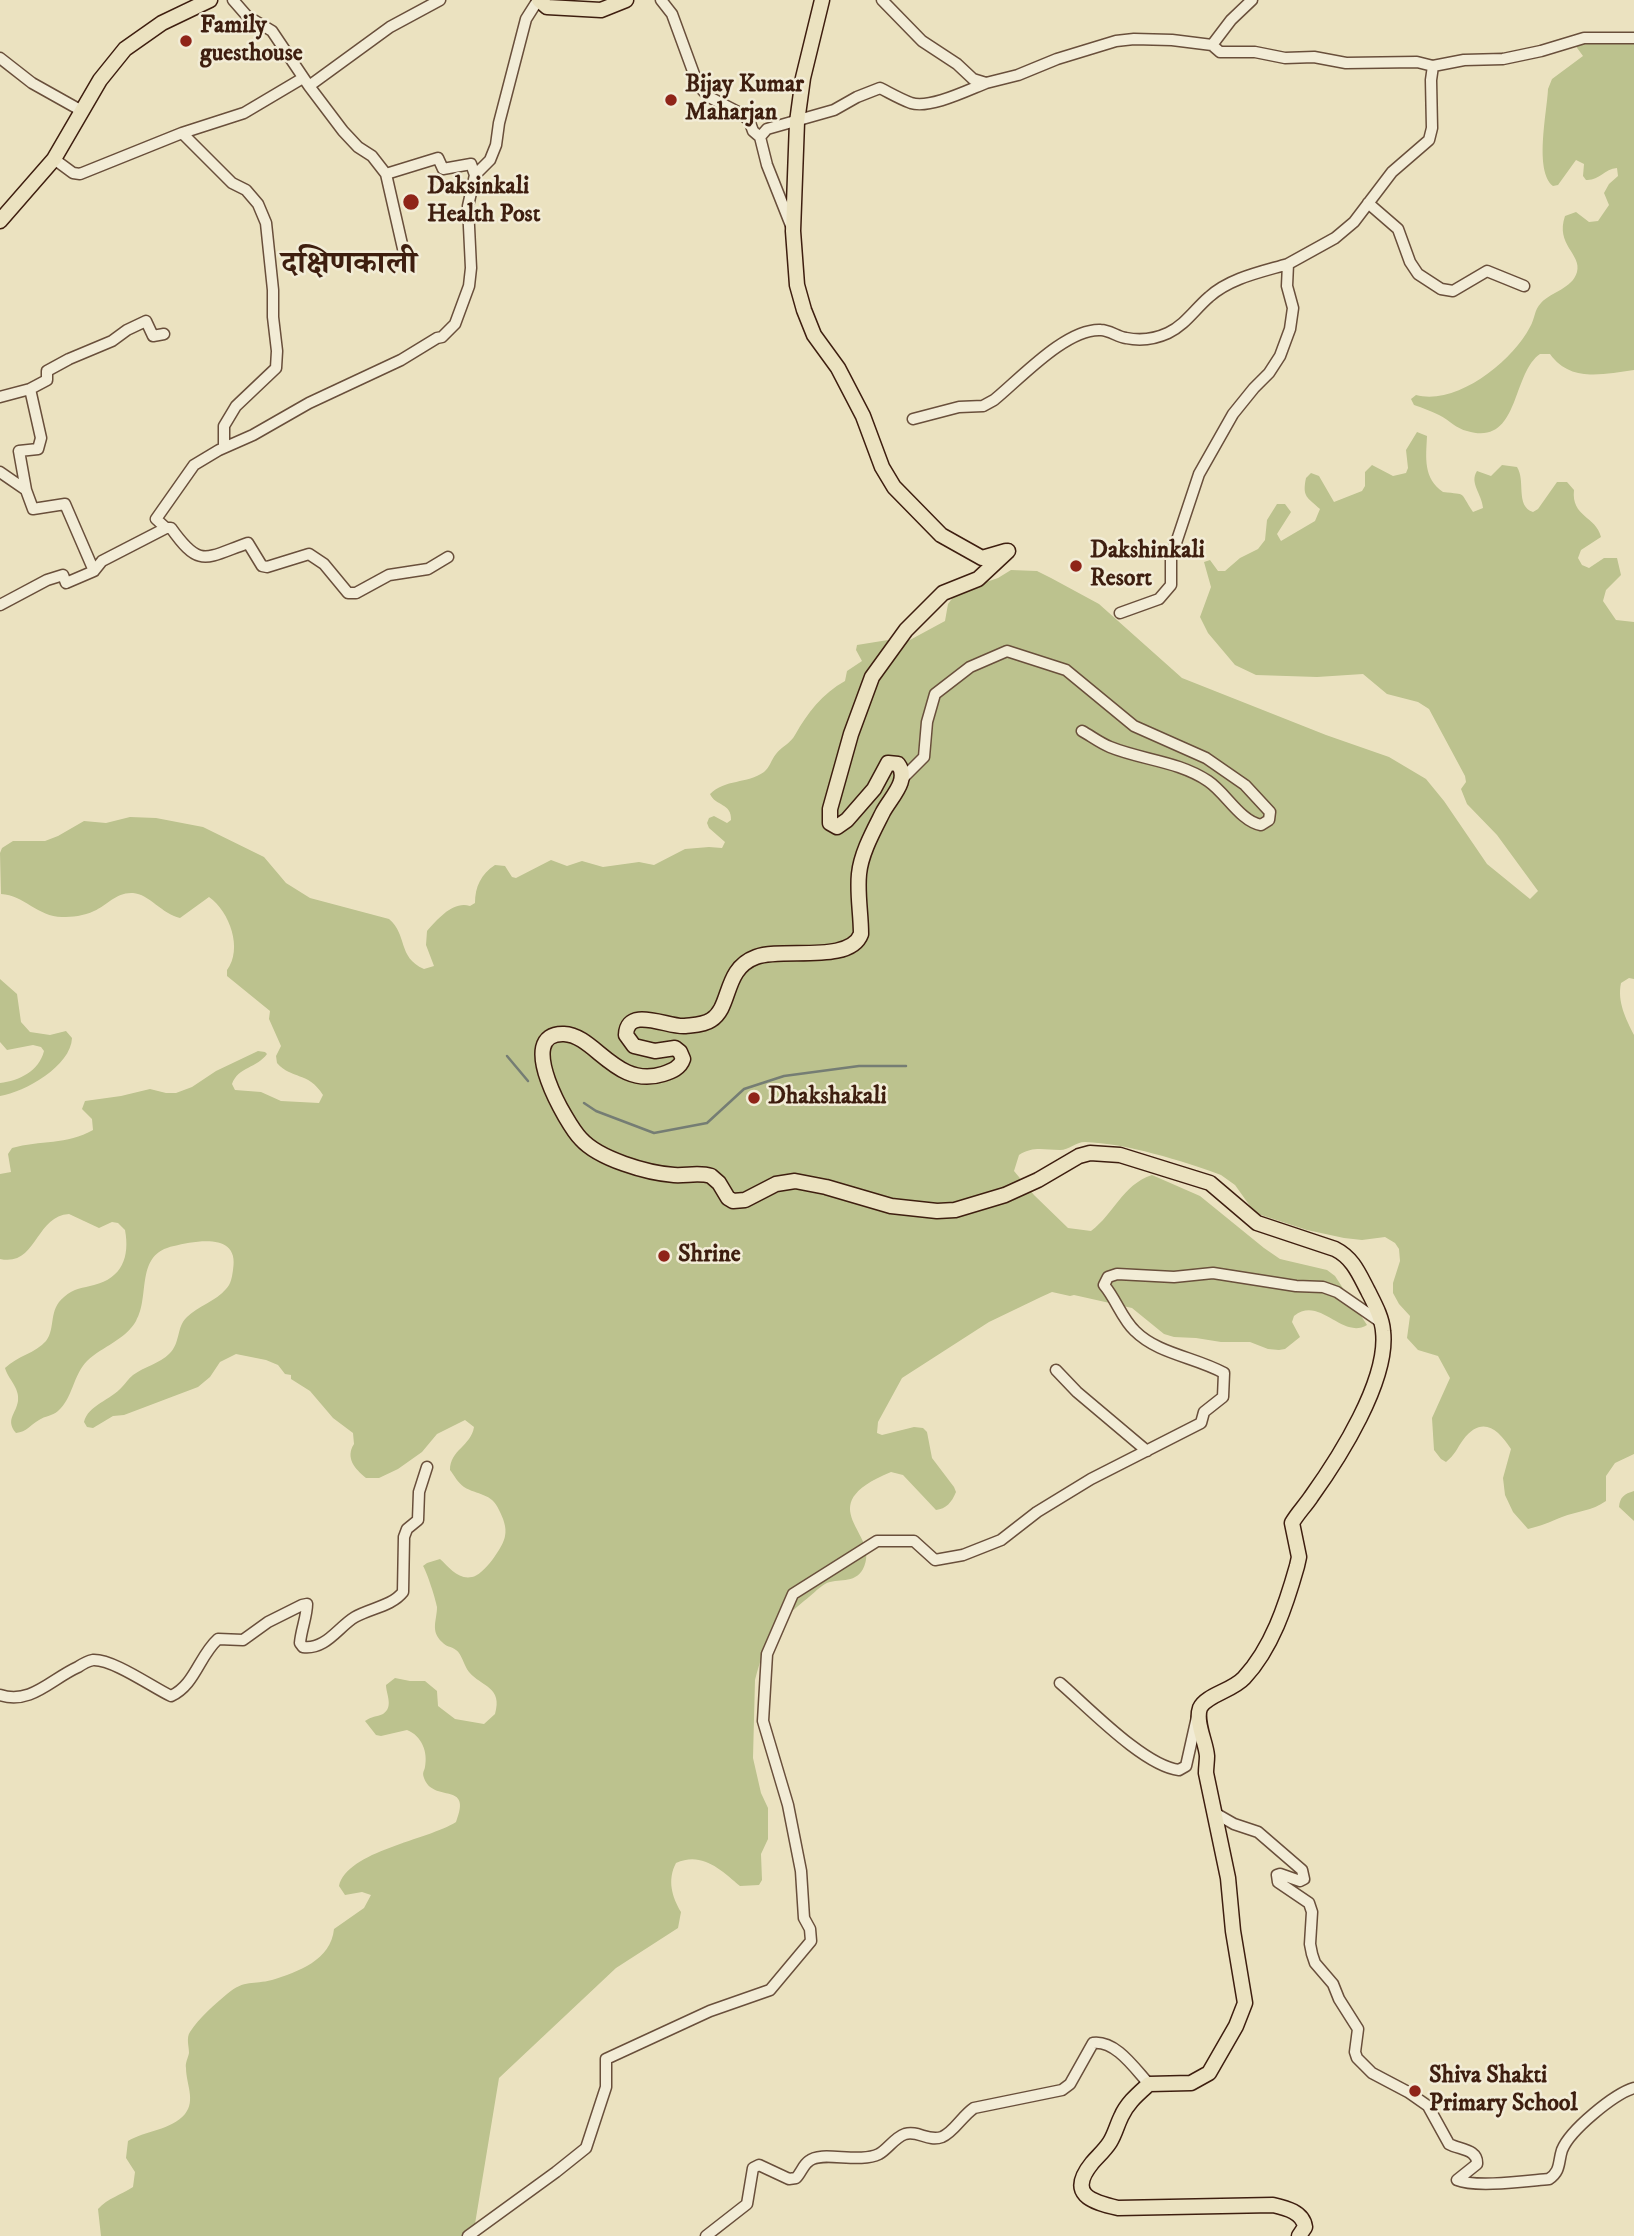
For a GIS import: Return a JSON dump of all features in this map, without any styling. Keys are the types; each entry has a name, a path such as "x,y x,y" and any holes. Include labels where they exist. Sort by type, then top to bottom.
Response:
{"main road":[{"path":"0,221 54,159 112,63 136,39 180,13 210,0"},
{"path":"538,0 547,7 601,10 626,0"},
{"path":"822,0 803,78 797,122 793,231 797,285 804,310 814,335 838,368 863,416 882,467 894,487 941,535 982,558 1008,551 985,575 943,593 906,630 874,673 851,733 830,809 830,823 837,827 847,820 877,786 888,763 894,761 898,764 903,778 884,811 861,862 861,934 854,945 835,952 771,953 747,961 733,978 718,1014 708,1022 682,1027 647,1019 632,1022 627,1027 626,1035 634,1046 655,1051 675,1048 682,1054 681,1065 665,1074 647,1077 628,1072 569,1035 558,1034 548,1039 542,1055 554,1100 573,1131 587,1146 612,1159 639,1168 672,1175 711,1176 728,1198 738,1202 776,1184 795,1181 891,1206 937,1211 955,1210 1004,1195 1038,1180 1079,1156 1103,1153 1133,1158 1210,1183 1257,1223 1342,1252 1356,1267 1382,1323 1384,1334 1381,1363 1362,1413 1292,1523 1297,1566 1273,1636 1244,1679 1233,1688 1203,1702 1198,1712 1207,1755 1206,1773 1213,1812 1228,1878 1233,1931 1245,2003 1236,2026 1209,2073 1191,2083 1149,2084 1127,2105 1109,2144 1083,2177 1082,2186 1087,2198 1093,2202 1118,2208 1273,2205 1297,2214 1304,2220 1305,2227 1299,2236"}],"street":[{"path":"233,0 247,16 272,31 343,131 358,147 372,156 386,174 404,253"},
{"path":"54,159 73,173 80,174 182,133 244,113 306,82 390,27 440,0"},
{"path":"448,557 428,569 389,575 356,593 348,593 324,564 309,554 267,567 262,566 248,543 204,557 192,554 171,528 156,519 194,465 309,403 401,360 442,337 455,324 469,286 471,268 468,206 475,175 490,160 496,145 499,123 526,19 538,0"},
{"path":"661,0 672,14 698,85 709,97 738,111 749,120 752,131 760,137 767,165 793,231"},
{"path":"882,0 922,41 957,64 973,79 986,83"},
{"path":"1212,45 1231,20 1252,0"},
{"path":"760,137 767,129 834,110 880,88 911,103 920,104 956,96 986,83 1018,75 1116,40 1147,39 1212,45 1220,51 1255,52 1285,58 1314,57 1346,63 1417,62 1433,66 1464,60 1503,59 1584,38 1634,38"},
{"path":"0,58 55,98 82,111"},
{"path":"913,419 959,407 983,407 1062,344 1080,333 1102,330 1126,338 1152,339 1172,331 1210,296 1226,286 1245,277 1288,264 1335,238 1354,222 1392,172 1429,140 1432,128 1433,66"},
{"path":"182,133 232,183 246,190 258,204 266,223 273,290 276,368 236,406 224,426 224,447"},
{"path":"386,174 438,158 443,169 471,164 475,175"},
{"path":"1368,203 1398,229 1410,262 1418,274 1429,283 1453,291 1488,271 1524,286"},
{"path":"1120,613 1159,599 1171,585 1171,558 1199,474 1233,414 1269,373 1280,356 1290,328 1293,308 1287,286 1288,264"},
{"path":"0,397 30,389 47,380 47,371 112,341 146,321 153,336 164,334"},
{"path":"30,389 41,438 38,449 19,451 26,490 33,509 65,504 94,570"},
{"path":"0,472 26,490"},
{"path":"0,605 47,580 63,575 66,583 94,570 102,561 166,527"},
{"path":"903,778 924,757 927,722 936,694 970,667 1007,651 1066,670 1134,726 1206,758 1245,785 1270,812 1269,820 1266,824 1254,824 1244,818 1233,803 1208,781 1164,761 1110,747 1082,731"},
{"path":"468,2236 586,2148 606,2087 606,2059 710,2011 770,1990 811,1941 810,1928 804,1918 801,1871 788,1805 763,1721 767,1654 793,1594 877,1541 914,1541 935,1560 963,1555 1001,1540 1038,1512 1091,1479 1201,1423 1204,1412 1223,1397 1224,1373 1203,1362 1155,1347 1133,1330 1104,1285 1108,1277 1117,1274 1174,1276 1213,1273 1296,1286 1324,1287 1337,1292 1382,1323"},
{"path":"1056,1370 1077,1392 1147,1451"},
{"path":"0,1695 13,1699 30,1696 93,1660 113,1665 171,1696 182,1691 209,1648 218,1639 243,1640 268,1622 307,1604 300,1643 309,1648 319,1644 332,1637 350,1620 389,1604 403,1592 404,1537 407,1529 418,1520 419,1492 427,1467"},
{"path":"1060,1684 1120,1736 1155,1762 1171,1769 1179,1770 1186,1766 1198,1712"},
{"path":"1213,1812 1234,1824 1258,1832 1301,1870 1304,1879 1292,1879 1280,1874 1278,1882 1309,1903 1312,1912 1310,1944 1315,1964 1331,1979 1339,1999 1358,2029 1355,2052 1357,2058 1372,2073 1428,2106 1449,2144 1474,2152 1478,2158 1477,2164 1457,2179 1460,2181 1473,2183 1549,2179 1556,2174 1562,2151 1571,2137 1607,2104 1634,2088"},
{"path":"706,2236 747,2204 753,2168 759,2165 789,2179 796,2178 814,2157 864,2158 878,2155 906,2134 930,2140 945,2136 974,2108 1062,2090 1070,2084 1093,2043 1098,2042 1121,2053 1149,2084"}],"green space":[{"path":"1586,41 1634,43 1634,370 1599,374 1578,373 1558,363 1550,354 1540,354 1524,377 1506,419 1497,429 1484,433 1463,430 1439,415 1414,405 1411,399 1416,395 1432,397 1465,388 1497,367 1522,340 1539,306 1571,282 1577,272 1576,260 1563,234 1565,216 1576,212 1589,222 1598,221 1609,205 1604,193 1618,176 1617,168 1586,180 1583,176 1584,164 1576,160 1558,185 1553,186 1547,179 1544,168 1543,141 1548,89 1552,79 1583,56 1575,45"},
{"path":"1417,432 1427,436 1427,467 1432,480 1443,492 1462,495 1473,512 1483,508 1474,480 1477,471 1491,476 1502,465 1517,467 1522,499 1533,512 1557,482 1567,482 1574,490 1576,506 1601,537 1581,550 1578,558 1582,565 1589,568 1604,558 1617,558 1621,575 1606,590 1603,601 1616,620 1634,622 1634,979 1629,978 1621,983 1620,997 1634,1035 1634,1454 1615,1463 1606,1476 1606,1501 1590,1509 1528,1529 1513,1512 1505,1495 1503,1478 1511,1449 1495,1431 1477,1428 1470,1432 1446,1462 1441,1459 1434,1450 1432,1418 1450,1378 1438,1356 1418,1350 1407,1338 1410,1316 1393,1293 1393,1283 1400,1261 1399,1249 1385,1237 1362,1240 1344,1238 1307,1230 1255,1213 1235,1185 1221,1175 1136,1149 1085,1142 1063,1150 1039,1149 1024,1152 1019,1155 1014,1171 1068,1228 1091,1231 1133,1186 1152,1175 1200,1196 1280,1259 1327,1270 1335,1276 1367,1325 1349,1327 1322,1314 1304,1311 1294,1316 1292,1322 1300,1337 1285,1349 1268,1349 1250,1342 1174,1337 1164,1334 1132,1308 1052,1292 989,1322 902,1378 878,1422 877,1433 882,1435 914,1427 923,1428 927,1432 932,1458 956,1492 946,1507 936,1510 903,1475 891,1472 866,1485 854,1497 850,1509 864,1544 866,1556 863,1569 850,1579 825,1584 783,1620 771,1635 755,1680 753,1758 761,1793 768,1808 768,1839 761,1854 762,1880 759,1885 740,1886 703,1861 694,1859 676,1863 671,1882 681,1912 678,1928 616,1968 499,2078 473,2236 101,2236 98,2209 133,2187 135,2172 126,2158 128,2141 173,2124 188,2109 188,2037 207,2011 239,1986 282,1977 302,1969 320,1957 332,1940 334,1929 364,1908 371,1895 362,1892 345,1895 339,1886 345,1874 357,1864 372,1855 456,1822 460,1809 459,1801 456,1796 429,1786 423,1774 425,1750 417,1736 407,1730 376,1735 365,1721 386,1711 389,1704 386,1685 395,1678 425,1681 437,1691 438,1706 455,1719 484,1724 495,1714 497,1705 494,1693 469,1672 458,1652 444,1644 436,1634 437,1607 423,1566 440,1559 462,1577 477,1575 497,1553 504,1541 505,1529 496,1504 484,1495 464,1487 450,1470 453,1458 469,1439 474,1427 465,1420 437,1434 422,1452 398,1469 379,1478 366,1478 351,1459 353,1433 333,1418 310,1391 291,1379 291,1375 285,1374 278,1365 266,1360 236,1354 220,1362 210,1377 198,1387 124,1415 113,1416 93,1428 87,1427 84,1422 90,1411 117,1392 133,1375 169,1354 187,1317 228,1287 233,1258 230,1250 223,1244 214,1242 193,1242 161,1250 148,1267 140,1311 131,1328 87,1361 67,1400 58,1411 16,1433 11,1421 18,1396 5,1368 46,1341 56,1308 64,1297 75,1290 104,1282 117,1272 125,1257 126,1240 125,1230 118,1223 112,1222 99,1228 69,1214 49,1223 22,1256 0,1259 0,1174 11,1172 8,1154 12,1148 73,1138 93,1130 92,1119 82,1109 85,1101 150,1089 176,1093 258,1051 267,1054 235,1078 232,1084 235,1090 261,1092 281,1101 319,1103 323,1095 312,1082 288,1072 277,1063 276,1056 281,1046 269,1019 270,1011 227,976 234,952 232,931 223,912 209,897 180,918 167,913 145,897 133,893 117,897 86,914 53,916 17,898 1,894 2,848 13,841 45,841 84,821 106,823 130,817 156,818 203,827 264,857 286,883 310,898 389,919 399,932 410,958 424,969 434,966 426,945 427,931 452,908 475,903 480,881 495,865 505,866 512,877 516,878 551,860 567,866 582,861 603,867 639,862 654,865 685,849 722,848 725,842 707,823 709,818 714,816 727,823 731,820 731,814 710,794 722,786 757,776 766,770 774,756 793,738 816,704 845,681 847,671 862,661 856,650 857,645 888,640 908,641 945,621 948,604 954,596 1011,570 1037,571 1099,604 1182,678 1389,757 1426,779 1487,864 1530,899 1538,891 1497,835 1467,804 1461,789 1466,782 1465,776 1429,709 1418,702 1387,694 1363,674 1317,677 1256,675 1235,665 1208,633 1200,617 1211,587 1204,562 1210,560 1218,571 1225,571 1240,558 1258,549 1265,540 1267,520 1277,504 1285,504 1291,512 1277,534 1281,541 1315,521 1320,509 1307,496 1305,489 1306,478 1311,473 1319,476 1334,502 1362,491 1365,486 1365,472 1372,465 1393,476 1406,473 1406,450"},
{"path":"0,979 17,994 21,1022 30,1032 50,1035 66,1031 72,1038 70,1048 55,1068 34,1083 0,1096 0,1083 27,1074 38,1064 44,1051 33,1045 7,1050 0,1042"},
{"path":"1634,1491 1634,1521 1619,1507 1623,1496"}],"waterway":[{"path":"507,1056 528,1081"},
{"path":"584,1103 596,1111 654,1133 707,1123 744,1089 784,1076 859,1066 906,1066"}],"place":[{"name":"Family guesthouse","path":"186,41"},
{"name":"Bijay Kumar Maharjan","path":"671,100"},
{"name":"Daksinkali Health Post","path":"411,202"},
{"name":"Dakshinkali Resort","path":"1076,566"},
{"name":"Dhakshakali","path":"754,1098"},
{"name":"Shrine","path":"664,1256"},
{"name":"Shiva Shakti Primary School","path":"1415,2091"}],"district":[{"name":"दक्षि‍णकाली","path":"349,266"}]}
